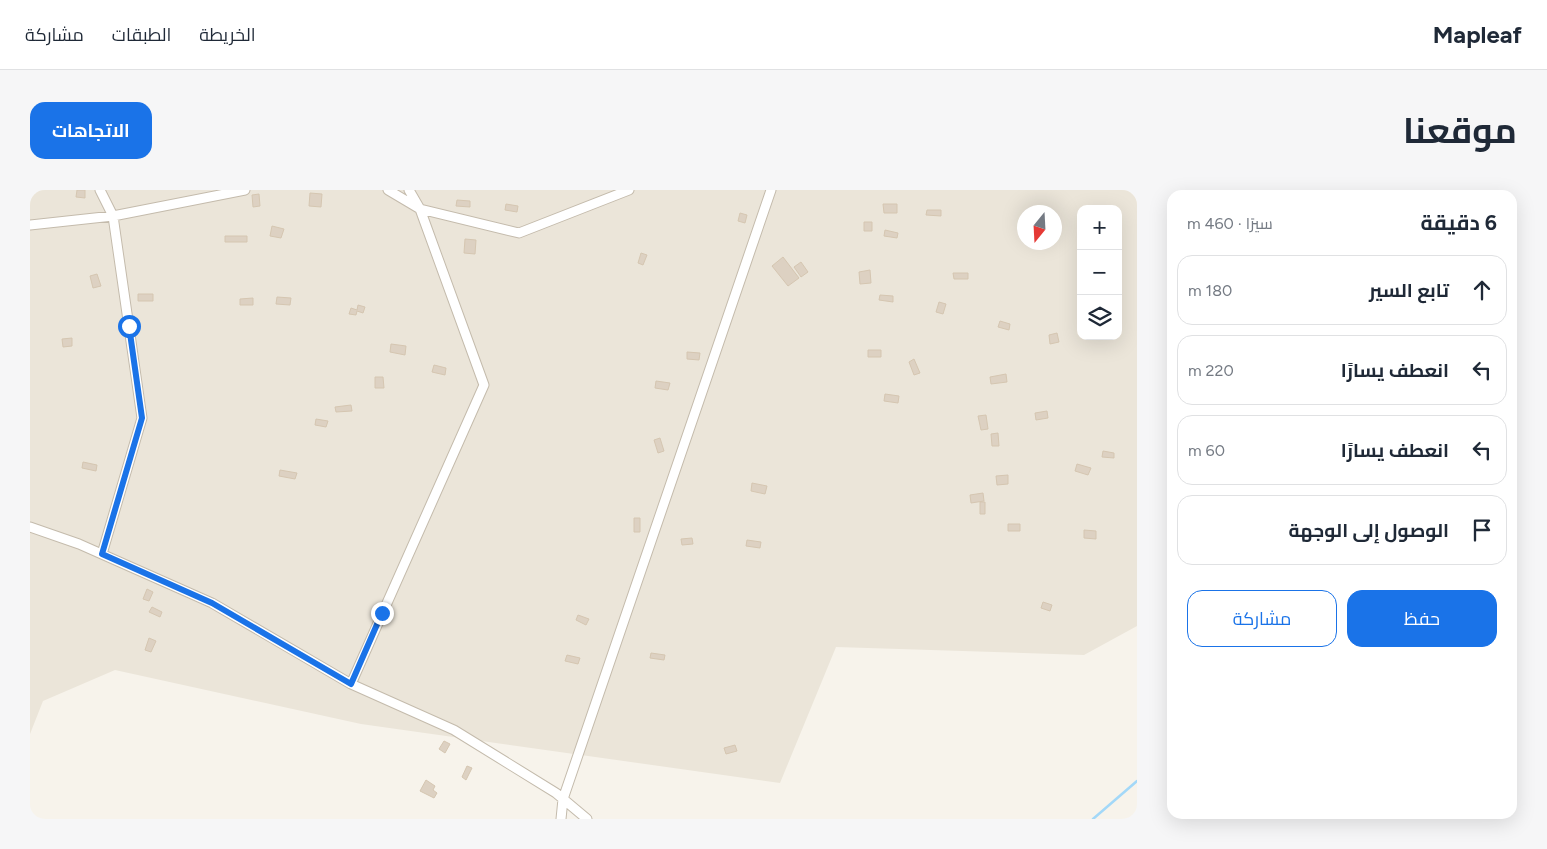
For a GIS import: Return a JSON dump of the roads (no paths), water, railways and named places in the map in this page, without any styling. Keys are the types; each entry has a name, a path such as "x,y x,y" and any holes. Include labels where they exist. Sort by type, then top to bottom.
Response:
{"street":[{"path":"100,190 113,216 142,418 102,554"},
{"path":"30,224 113,216 245,190"},
{"path":"388,190 420,209 519,232 629,190"},
{"path":"351,684 484,385 420,209 409,190"},
{"path":"561,819 563,799 771,190"},
{"path":"30,527 102,554 212,603 351,684 454,730 563,799 587,819"}],"waterway":[{"path":"1093,819 1137,781"}]}
